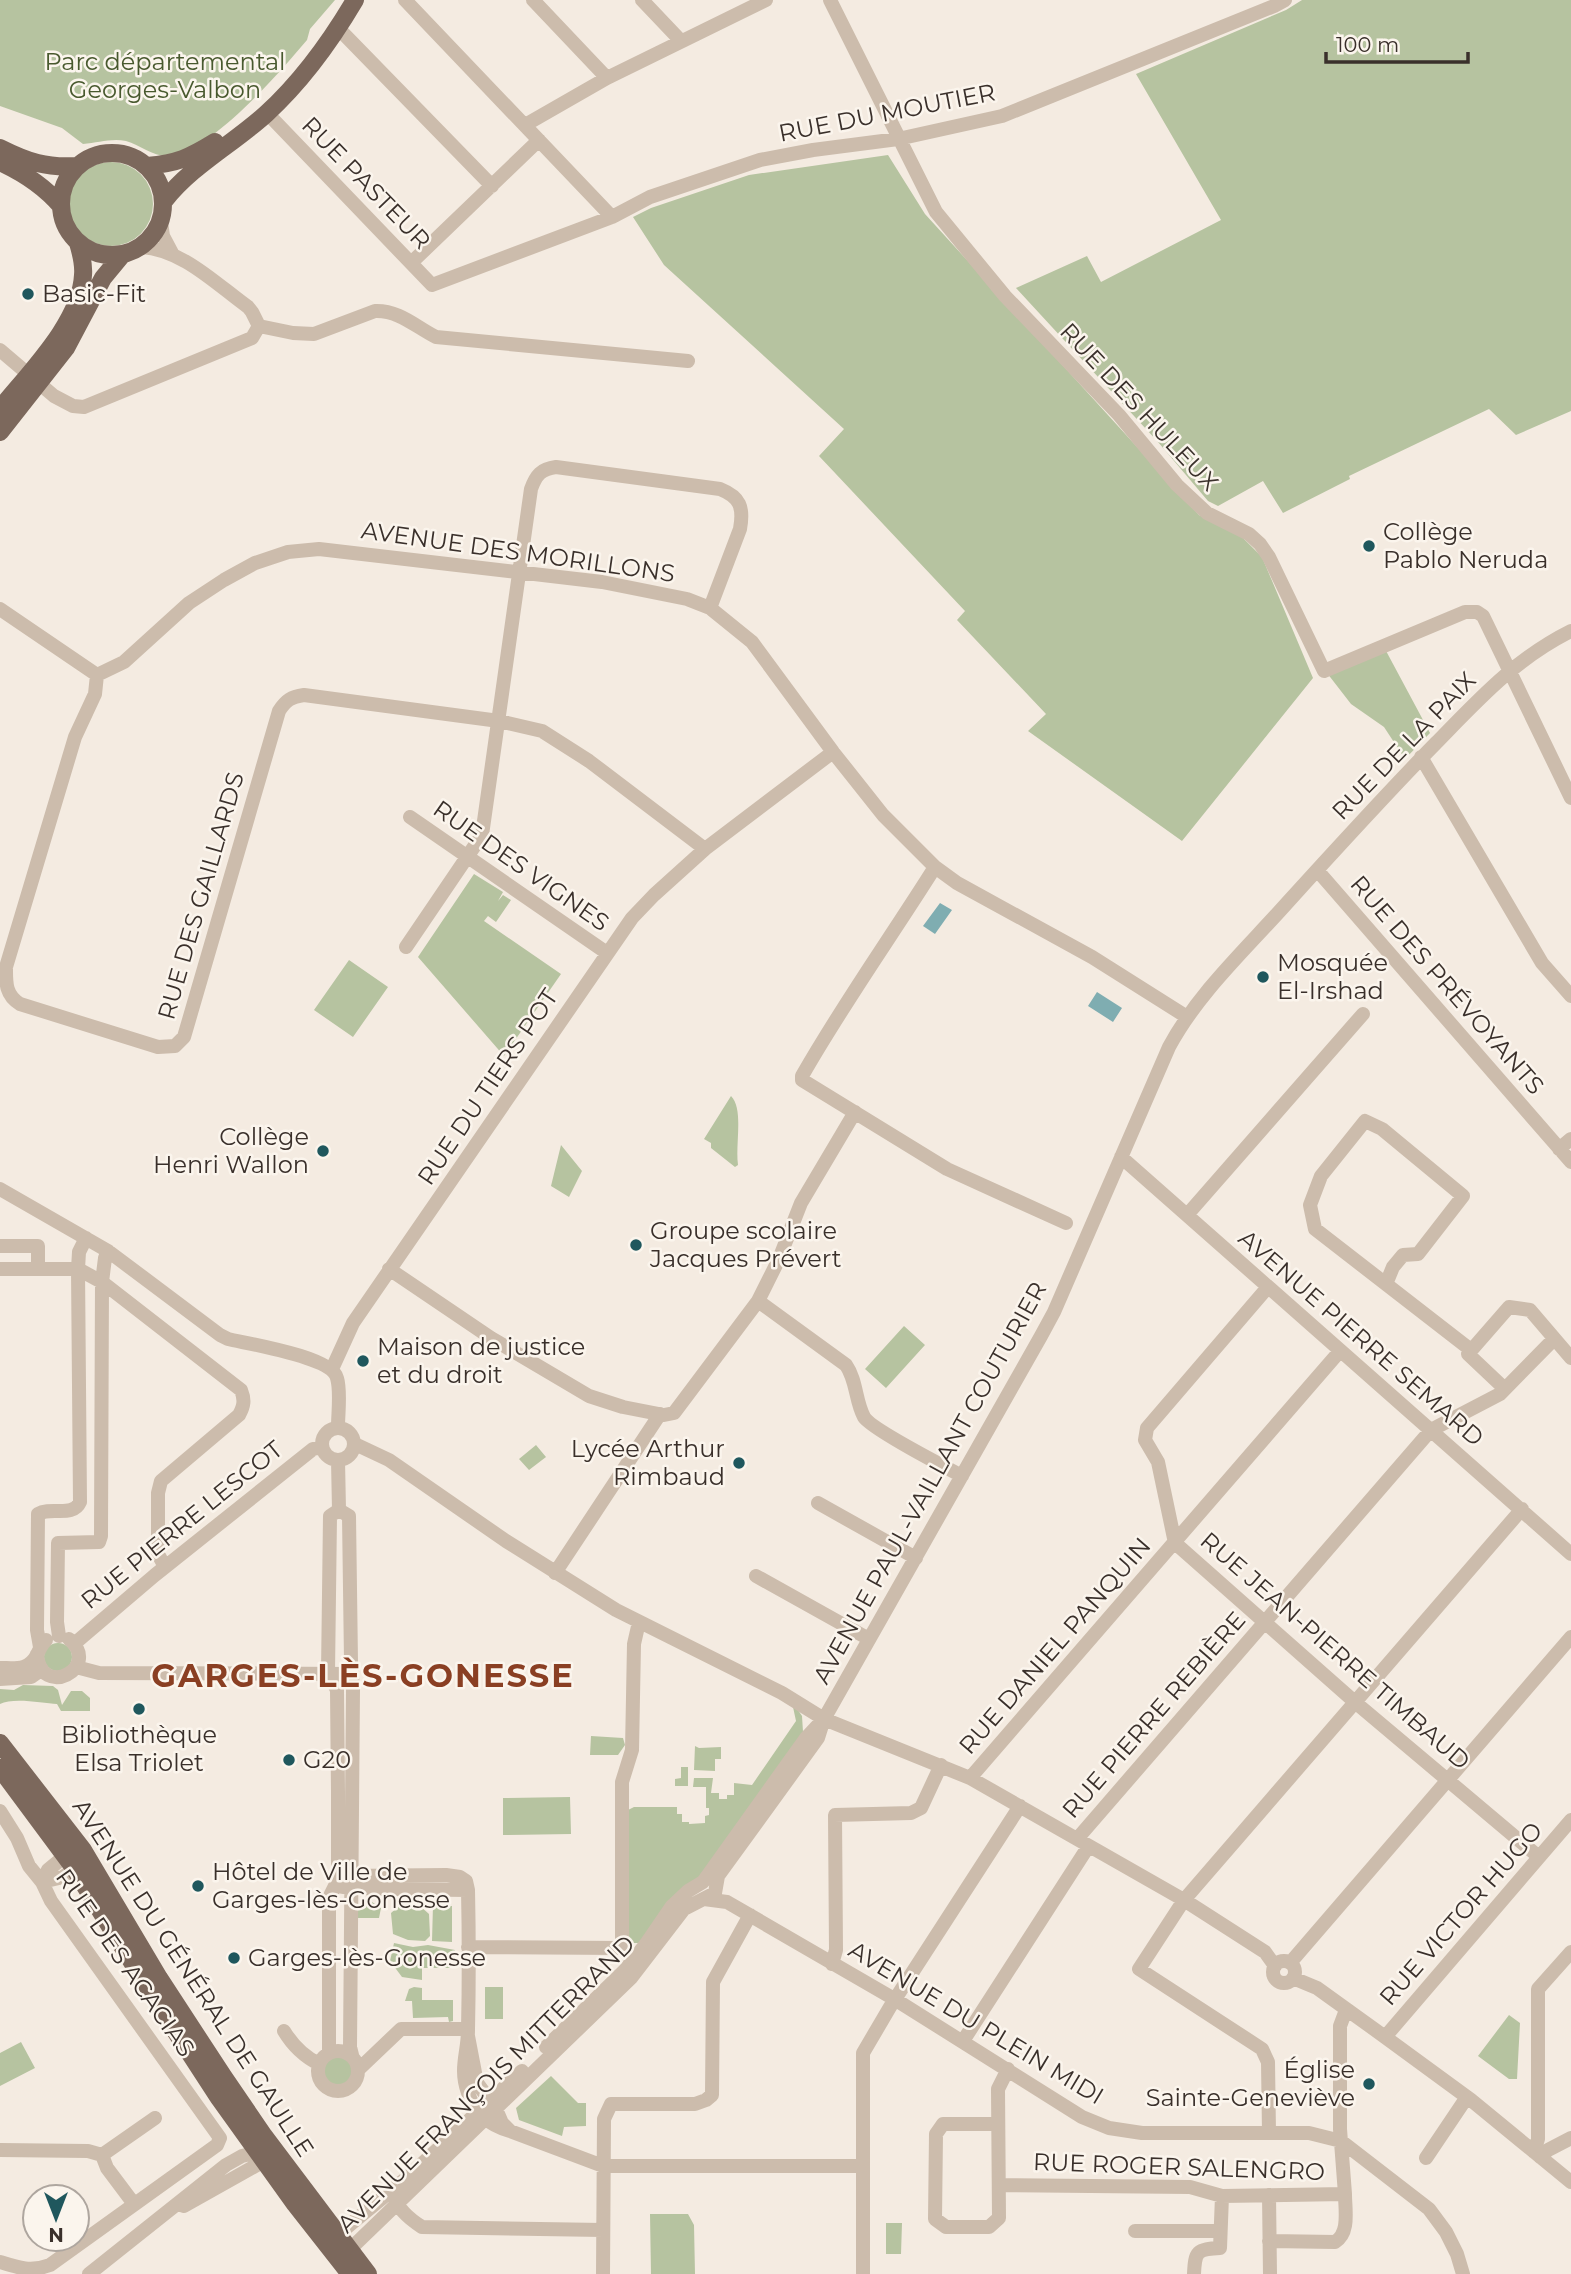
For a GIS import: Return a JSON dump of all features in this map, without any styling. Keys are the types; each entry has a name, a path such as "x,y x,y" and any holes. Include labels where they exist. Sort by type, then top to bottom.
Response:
{"main road":[{"path":"164,201 181,181 267,113 292,87 338,28 355,0"},
{"path":"147,166 173,164 225,136 264,100 355,0"},
{"path":"0,148 39,165 77,166"},
{"path":"0,432 34,378 79,295 83,275 78,243 66,226 61,206 65,184 77,166 87,159 111,152 135,158 147,166 159,181 164,201 160,222 153,236 141,247 122,255 100,254 78,243"},
{"path":"0,162 33,180 61,206"},
{"path":"0,409 71,340 103,278 122,255"},
{"name":"AVENUE DU GÉNÉRAL DE GAULLE","path":"0,1743 171,2025 241,2130 266,2155 347,2262 368,2274"},
{"name":"AVENUE DU GÉNÉRAL DE GAULLE","path":"0,1769 132,1933 216,2065 266,2155"}],"street":[{"path":"405,0 612,217"},
{"path":"533,0 607,78"},
{"path":"642,0 680,40"},
{"path":"524,125 680,40 766,0"},
{"name":"RUE DES HULEUX","path":"830,0 936,212 1023,316 1119,415 1177,485 1202,510 1249,534 1260,544 1269,557 1324,671 1465,612 1476,612 1483,616 1571,798"},
{"name":"RUE DU MOUTIER","path":"432,285 612,217 650,197 760,160 898,139 1002,116 1285,0"},
{"path":"338,28 492,186"},
{"name":"RUE PASTEUR","path":"267,113 432,285"},
{"path":"411,263 539,140"},
{"path":"160,222 163,236 172,253"},
{"path":"141,247 153,247 172,253 247,307 259,326"},
{"path":"259,326 314,334 374,311 385,311 402,317 436,337 688,361"},
{"path":"0,349 64,402 84,407 252,338 259,326"},
{"path":"405,947 482,835 531,489 536,476 546,468 556,467 720,489 732,494 743,515 710,608"},
{"name":"AVENUE DES MORILLONS","path":"97,675 124,662 189,603 224,580 255,563 288,552 319,549 519,572 603,582 687,598 710,608 751,642 884,815 935,867 957,883 1092,957 1187,1017"},
{"path":"0,609 97,675"},
{"name":"RUE DE LA PAIX","path":"1282,908 1477,699 1509,671 1553,640 1571,631"},
{"name":"RUE DES GAILLARDS","path":"97,675 95,694 75,737 6,967 8,991 12,999 20,1004 158,1047 175,1046 184,1037 279,712 285,702 293,696 304,695 499,721"},
{"path":"499,721 542,731 589,761 705,849"},
{"name":"RUE DU TIERS POT","path":"332,1369 353,1323 632,918 705,849 833,752"},
{"path":"1421,757 1542,963 1571,996"},
{"name":"RUE DES VIGNES","path":"410,817 607,953"},
{"path":"935,867 828,1030 802,1080 947,1169 1066,1223"},
{"name":"RUE DES PRÉVOYANTS","path":"1317,870 1571,1162"},
{"name":"AVENUE PAUL-VAILLANT COUTURIER","path":"824,1720 1054,1312 1169,1047 1187,1017 1282,908"},
{"path":"1187,1215 1363,1014"},
{"path":"389,1269 491,1338 589,1396 622,1407 660,1414 674,1413 758,1301 779,1259 801,1203 855,1112"},
{"path":"1386,1284 1393,1267 1403,1255 1418,1254 1463,1196 1382,1129 1365,1121 1321,1176 1310,1205 1315,1229 1471,1350"},
{"path":"1559,1149 1571,1139"},
{"name":"AVENUE PIERRE SEMARD","path":"1121,1157 1571,1554"},
{"path":"0,1189 108,1251 220,1335 307,1357 332,1369 338,1378 338,1427"},
{"path":"0,1668 24,1668 29,1665 38,1650 45,1640 59,1636 74,1644 79,1659 71,1673 55,1678 41,1670 37,1662 38,1650 37,1543 38,1514 42,1511 72,1510 78,1507 80,1502 78,1269 79,1252 86,1238"},
{"path":"0,1246 38,1246 38,1269"},
{"path":"37,1543 99,1542 102,1536 102,1282 108,1251"},
{"path":"0,1269 78,1269 102,1282 241,1390 244,1397 239,1415 161,1481 158,1493 158,1554 165,1567"},
{"name":"RUE JEAN-PIERRE TIMBAUD","path":"1268,1287 1147,1428 1145,1440 1158,1462 1175,1543 1356,1703 1539,1857"},
{"path":"758,1301 846,1365 853,1375 859,1405 868,1423 962,1476"},
{"path":"1505,1389 1468,1354 1509,1307 1530,1310 1571,1358"},
{"path":"1431,1430 1490,1400 1505,1389 1553,1339"},
{"name":"RUE DANIEL PANQUIN","path":"970,1778 1340,1351"},
{"path":"555,1573 660,1414"},
{"path":"338,1427 352,1434 355,1444 348,1457 338,1461 328,1457 322,1447 326,1434 338,1427"},
{"name":"RUE PIERRE REBIÈRE","path":"963,2040 1082,1843 1266,1622 1431,1430"},
{"path":"355,1444 389,1460 555,1573 639,1622 782,1693 824,1720 941,1765 1020,1806 1184,1900 1265,1952 1275,1966 1274,1976 1278,1981 1284,1983 1293,1978 1295,1972 1290,1963 1284,1961 1275,1966"},
{"name":"RUE PIERRE LESCOT","path":"74,1644 165,1567 313,1449 322,1447"},
{"path":"338,1461 339,1510"},
{"path":"818,1503 916,1558"},
{"path":"1269,2133 1268,2062 1262,2049 1139,1969 1184,1900 1522,1509"},
{"path":"339,1510 330,1516 328,1673 337,1690 347,1881"},
{"path":"339,1510 349,1516 352,1674 347,1881 349,2047 359,2069"},
{"path":"58,1543 59,1636"},
{"path":"756,1576 869,1639"},
{"path":"622,1948 622,1782 632,1750 634,1644 639,1622"},
{"path":"1290,1963 1571,1637"},
{"path":"76,1667 99,1673 352,1674"},
{"path":"0,1679 31,1677 41,1670"},
{"name":"AVENUE FRANÇOIS MITTERRAND","path":"347,2262 481,2116 604,2005 684,1909 696,1897 715,1893 710,1885 806,1738 824,1720"},
{"path":"832,1964 836,1950 835,1815 911,1812 921,1808 941,1765"},
{"path":"863,2274 863,2053 1020,1806"},
{"name":"RUE DES ACACIAS","path":"0,1811 51,1901 220,2138 217,2145 134,2204"},
{"name":"RUE VICTOR HUGO","path":"1385,2037 1571,1820"},
{"path":"42,1882 63,1877 73,1860"},
{"path":"42,1882 48,1870 73,1860"},
{"path":"468,2032 401,2029 359,2069 354,2084 348,2089 338,2091 322,2083 318,2072 319,2064 329,2052 329,1898 347,1881 468,1890 468,2032 476,2079 502,2123 510,2131"},
{"name":"AVENUE DU PLEIN MIDI","path":"710,1885 726,1902 963,2040 1082,2117 1109,2127 1142,2133 1309,2133 1341,2140"},
{"name":"AVENUE DU PLEIN MIDI","path":"696,1897 726,1902"},
{"path":"603,2274 604,2119 611,2104 695,2104 706,2101 712,2095 713,1982 750,1915"},
{"path":"468,1947 622,1948 639,1962"},
{"path":"1537,2154 1538,1989 1571,1952"},
{"path":"1293,1978 1317,1988 1467,2097 1571,2182"},
{"name":"RUE ROGER SALENGRO","path":"999,2185 1189,2187 1222,2196 1345,2194 1341,2140 1340,2026 1346,2010"},
{"path":"284,2031 294,2047 319,2064"},
{"path":"468,2032 463,2073 469,2097 481,2116 510,2131 603,2166 862,2166"},
{"path":"329,2052 341,2050 352,2055"},
{"path":"998,2124 943,2124 936,2134 935,2219 946,2227 989,2227 999,2218 998,2089 1008,2069"},
{"path":"1426,2158 1467,2097"},
{"name":"AVENUE FRANÇOIS MITTERRAND","path":"332,2239 409,2176 452,2136 481,2116"},
{"path":"102,2155 155,2118"},
{"path":"89,2274 144,2228 236,2159 241,2148 241,2130"},
{"path":"452,2136 444,2151 396,2195 398,2204 411,2220 422,2227 603,2230"},
{"path":"1537,2154 1571,2138"},
{"path":"1341,2140 1429,2210 1446,2232 1457,2254 1462,2274"},
{"path":"0,2150 88,2151 102,2155"},
{"path":"0,2262 25,2270 50,2265 134,2204 107,2168 102,2155"},
{"path":"236,2159 266,2155"},
{"path":"144,2228 266,2155"},
{"path":"1269,2241 1335,2242 1342,2238 1345,2232 1345,2194"},
{"path":"1269,2195 1270,2274"},
{"path":"1194,2274 1194,2258 1198,2251 1220,2248 1222,2196"},
{"path":"1135,2231 1220,2231"}],"green space":[{"name":"Parc départemental Georges-Valbon","path":"0,0 335,0 310,29 307,40 243,109 203,142 184,152 167,156 120,140 83,144 62,128 0,106"},
{"path":"1302,0 1571,0 1571,411 1516,435 1489,409 1349,476 1350,479 1283,513 1263,481 1218,506 1208,501 1158,442 1016,288 1087,256 1101,282 1221,220 1136,74 1286,10"},
{"path":"888,155 925,214 1199,515 1242,537 1262,557 1313,678 1182,841 1028,731 1046,714 957,620 965,611 819,456 844,429 664,265 633,217 651,208 749,175"},
{"path":"111,162 127,165 141,174 150,188 153,204 150,220 141,234 127,243 111,246 95,243 81,234 72,220 69,204 72,188 81,174 95,165"},
{"path":"1385,649 1430,733 1405,759 1384,727 1351,704 1327,673"},
{"path":"474,874 503,892 498,901 503,895 511,900 496,922 488,916 484,921 561,974 504,1056 418,957"},
{"path":"349,960 388,987 353,1037 314,1010"},
{"path":"731,1096 738,1118 738,1165 735,1167 704,1139"},
{"path":"561,1145 582,1171 569,1197 551,1186"},
{"path":"904,1326 925,1345 886,1388 865,1369"},
{"path":"536,1445 546,1457 529,1470 519,1459"},
{"path":"58,1643 68,1647 72,1657 68,1667 58,1671 48,1667 44,1657 48,1647"},
{"path":"23,1685 53,1686 58,1690 62,1705 71,1691 82,1691 90,1698 90,1711 61,1711 57,1704 28,1701 0,1704 0,1689 14,1690"},
{"path":"793,1707 796,1707 802,1716 803,1732 697,1882 642,1943 632,1943 627,1937 628,1810 634,1807 677,1807 677,1814 682,1814 682,1822 705,1823 705,1816 709,1815 709,1808 706,1808 706,1787 693,1787 694,1778 713,1778 711,1793 719,1793 719,1799 734,1795 734,1783 752,1785 796,1721"},
{"path":"591,1736 623,1738 625,1745 618,1755 590,1755"},
{"path":"695,1746 721,1747 721,1759 715,1759 715,1771 694,1770"},
{"path":"681,1767 688,1767 688,1786 675,1786 675,1779 681,1778"},
{"path":"570,1797 571,1834 503,1835 503,1798"},
{"path":"369,1900 381,1908 379,1918 358,1918 357,1907 363,1901"},
{"path":"406,1900 420,1906 429,1914 430,1936 425,1941 408,1940 393,1934 391,1913"},
{"path":"433,1905 452,1906 452,1942 432,1941"},
{"path":"394,1943 455,1950 456,1968 422,1968 422,1980 402,1977 390,1961"},
{"path":"485,1987 503,1987 503,2019 485,2019"},
{"path":"422,1988 422,2000 453,2000 453,2021 449,2022 448,2017 413,2018 412,2001 405,2001 409,1989"},
{"path":"1509,2015 1520,2023 1517,2079 1509,2079 1478,2056"},
{"path":"21,2042 35,2068 0,2086 0,2053"},
{"path":"338,2051 346,2052 352,2057 357,2063 357,2079 352,2085 346,2090 338,2091 330,2090 324,2085 319,2079 318,2071 319,2063 324,2057 330,2052"},
{"path":"551,2076 578,2103 586,2103 586,2126 564,2127 562,2136 519,2120 516,2108"},
{"path":"650,2214 688,2214 694,2225 695,2274 651,2274"},
{"path":"886,2223 902,2223 901,2254 886,2254"}],"water":[{"path":"940,903 952,910 935,934 923,926"},
{"path":"1097,992 1122,1008 1113,1022 1088,1006"}],"place":[{"name":"Basic-Fit","path":"28,294"},
{"name":"Collège Pablo Neruda","path":"1369,546"},
{"name":"Mosquée El-Irshad","path":"1263,977"},
{"name":"Collège Henri Wallon","path":"323,1151"},
{"name":"Groupe scolaire Jacques Prévert","path":"636,1245"},
{"name":"Maison de justice et du droit","path":"363,1361"},
{"name":"Lycée Arthur Rimbaud","path":"739,1463"},
{"name":"Bibliothèque Elsa Triolet","path":"139,1709"},
{"name":"G20","path":"289,1760"},
{"name":"Hôtel de Ville de Garges-lès-Gonesse","path":"198,1886"},
{"name":"Garges-lès-Gonesse","path":"234,1958"},
{"name":"Église Sainte-Geneviève","path":"1369,2084"}],"district":[{"name":"GARGES-LÈS-GONESSE","path":"363,1676"}]}
